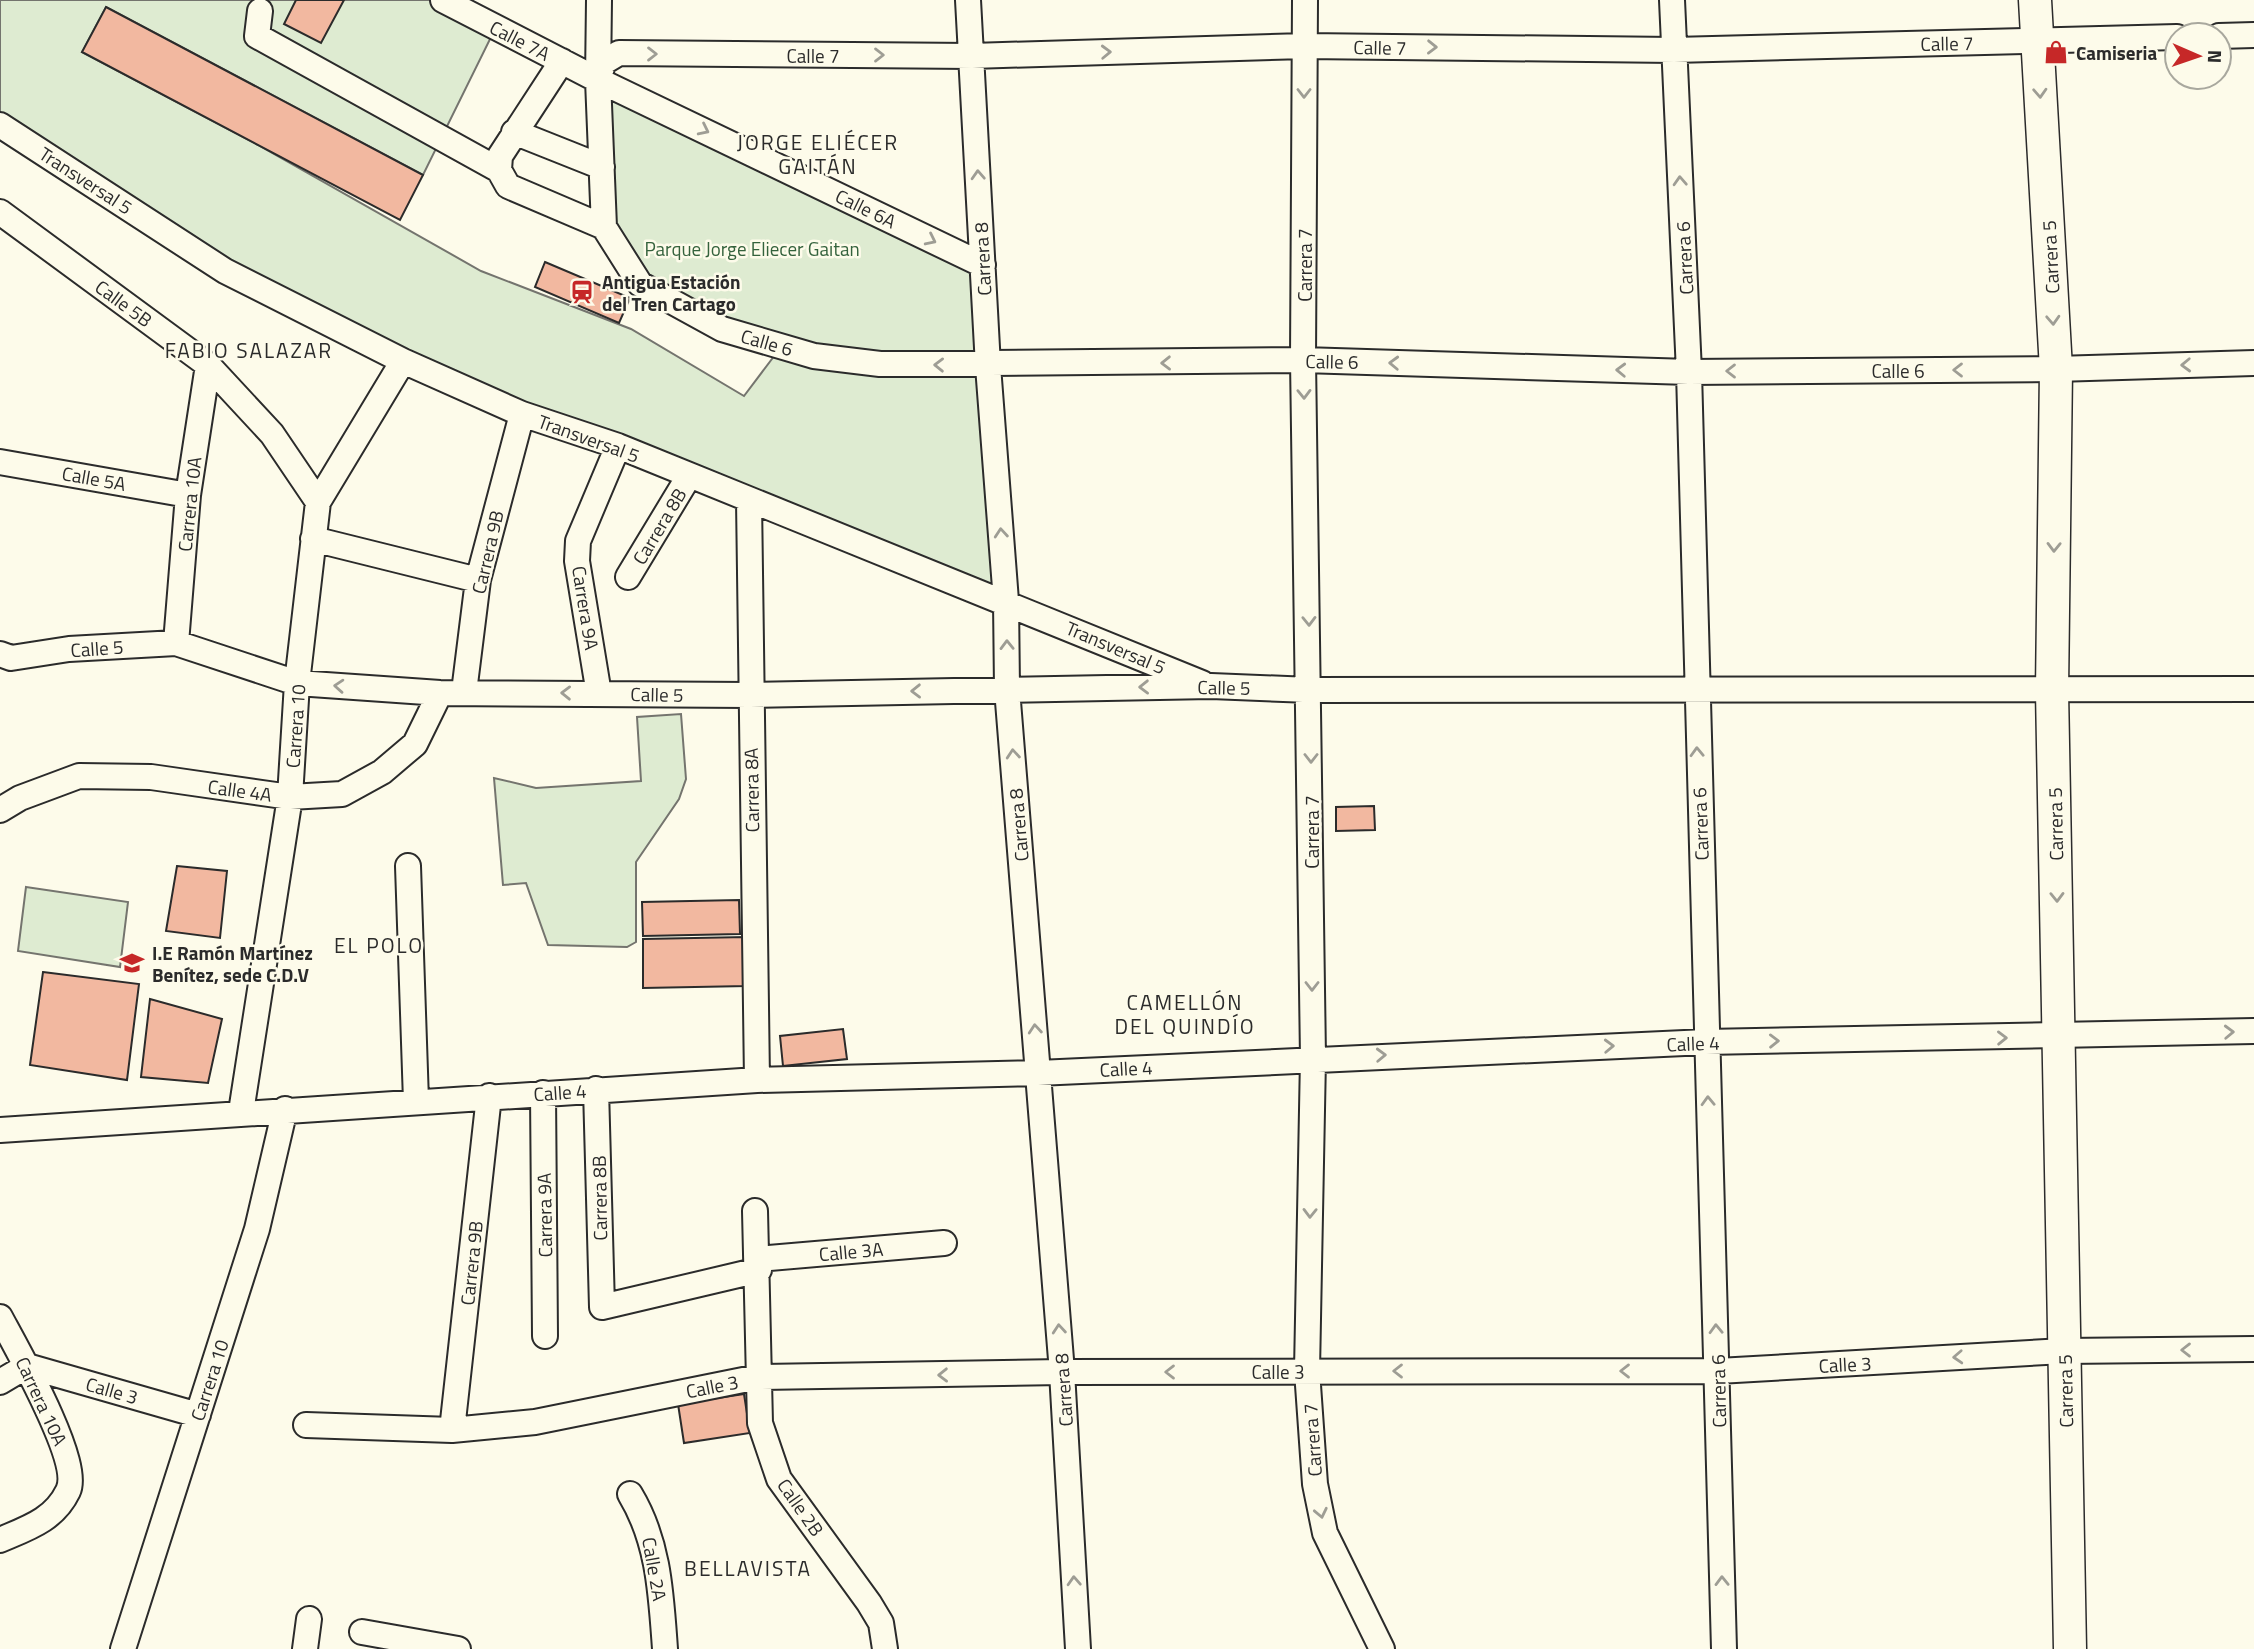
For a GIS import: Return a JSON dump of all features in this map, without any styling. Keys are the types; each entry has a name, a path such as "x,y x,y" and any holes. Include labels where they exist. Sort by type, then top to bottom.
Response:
{"main road":[{"name":"Carrera 5","path":"2035,0 2056,369 2052,691 2070,1649"}],"street":[{"name":"Calle 7A","path":"443,0 598,80"},
{"name":"Calle 6","path":"599,0 598,80 604,227 640,284 722,329 814,356 880,365 988,366 1303,360 1689,372 2056,369 2254,363"},
{"name":"Carrera 8","path":"968,0 988,366 1006,601 1007,689 1062,1372 1077,1649"},
{"name":"Carrera 7","path":"1305,0 1303,360 1310,690 1313,1058 1307,1371 1315,1484 1325,1533 1382,1649"},
{"name":"Carrera 6","path":"1672,0 1689,372 1724,1649"},
{"path":"260,12 257,36 499,170 508,186 604,227"},
{"path":"2233,36 2254,35"},
{"name":"Calle 7","path":"598,80 604,62 619,54 972,56 1305,46 1674,50 2163,37"},
{"path":"499,170 500,156 562,61"},
{"name":"Calle 6A","path":"598,80 983,264"},
{"name":"Transversal 5","path":"0,125 225,271 403,360 522,414 618,446 1211,686"},
{"path":"514,132 601,167"},
{"name":"Calle 5B","path":"0,212 208,365 272,434 318,502"},
{"name":"Carrera 10","path":"241,1112 290,797 298,683 318,502 403,360"},
{"name":"Carrera 10A","path":"176,643 188,495 208,365"},
{"name":"Carrera 9B","path":"452,693 478,580 522,414"},
{"name":"Carrera 9A","path":"599,694 577,561 578,541 618,446"},
{"name":"Calle 5A","path":"0,462 188,495"},
{"name":"Carrera 8B","path":"628,577 689,475"},
{"name":"Carrera 8A","path":"749,500 757,1080"},
{"path":"313,539 478,580"},
{"name":"Calle 5","path":"4,658 69,649 176,643 298,683 452,693 750,695 1211,686 1310,690 2254,689"},
{"name":"Calle 4A","path":"0,810 20,798 79,776 151,778 290,797 342,794 382,772 415,744 452,693"},
{"path":"408,866 416,1101"},
{"name":"Calle 4","path":"0,1130 285,1109 757,1080 1038,1073 1313,1058 1706,1042 2060,1037 2254,1031"},
{"name":"Carrera 8B","path":"596,1090 601,1307"},
{"name":"Carrera 9A","path":"543,1093 545,1336"},
{"name":"Carrera 9B","path":"452,1430 489,1096"},
{"name":"Carrera 10","path":"123,1649 257,1230 285,1109"},
{"path":"755,1210 758,1377"},
{"name":"Calle 3A","path":"601,1307 758,1265 944,1242"},
{"name":"Carrera 10A","path":"0,1317 27,1366 69,1458 70,1489 47,1519 0,1540"},
{"name":"Calle 3","path":"306,1425 452,1430 535,1422 758,1377 1062,1372 1718,1371 2064,1351 2254,1349"},
{"path":"0,1382 27,1366"},
{"name":"Calle 3","path":"27,1366 198,1415"},
{"name":"Calle 2B","path":"758,1377 760,1423 779,1479 869,1602 881,1623 886,1649"},
{"name":"Calle 2A","path":"630,1494 645,1519 656,1557 665,1649"},
{"path":"305,1649 309,1619"},
{"path":"362,1632 457,1649"}],"green space":[{"name":"Parque Jorge Eliecer Gaitan","path":"0,0 438,0 496,27 423,175 106,7 82,52 258,145 481,271 631,329 744,396 781,347 640,284 604,227 598,80 983,265 999,598 749,500 225,271 0,125"},
{"path":"681,714 686,779 679,799 636,862 636,942 627,947 548,945 526,883 503,885 494,778 536,788 641,781 637,717"},
{"path":"26,887 128,902 120,967 18,951"}],"building":[{"path":"296,0 344,0 321,43 284,24"},
{"path":"106,7 423,175 400,220 82,52"},
{"name":"Antigua Estación del Tren Cartago","path":"545,262 630,298 619,323 535,287"},
{"path":"1374,806 1375,830 1336,831 1336,807"},
{"path":"177,866 227,871 220,938 166,931"},
{"path":"739,900 740,934 643,936 642,902"},
{"path":"746,937 747,986 643,988 643,939"},
{"path":"43,972 139,984 127,1080 30,1065"},
{"path":"150,999 222,1019 208,1083 141,1077"},
{"path":"843,1029 847,1059 783,1066 780,1036"},
{"path":"744,1394 750,1433 684,1443 678,1404"}],"place":[{"name":"Camiseria","path":"2056,52"},
{"name":"Antigua Estación del Tren Cartago","path":"582,292"},
{"name":"I.E Ramón Martínez Benítez, sede C.D.V","path":"132,963"}],"district":[{"name":"JORGE ELIÉCER GAITÁN","path":"818,154"},
{"name":"FABIO SALAZAR","path":"249,350"},
{"name":"EL POLO","path":"379,945"},
{"name":"CAMELLÓN DEL QUINDÍO","path":"1185,1014"},
{"name":"BELLAVISTA","path":"748,1568"}]}
